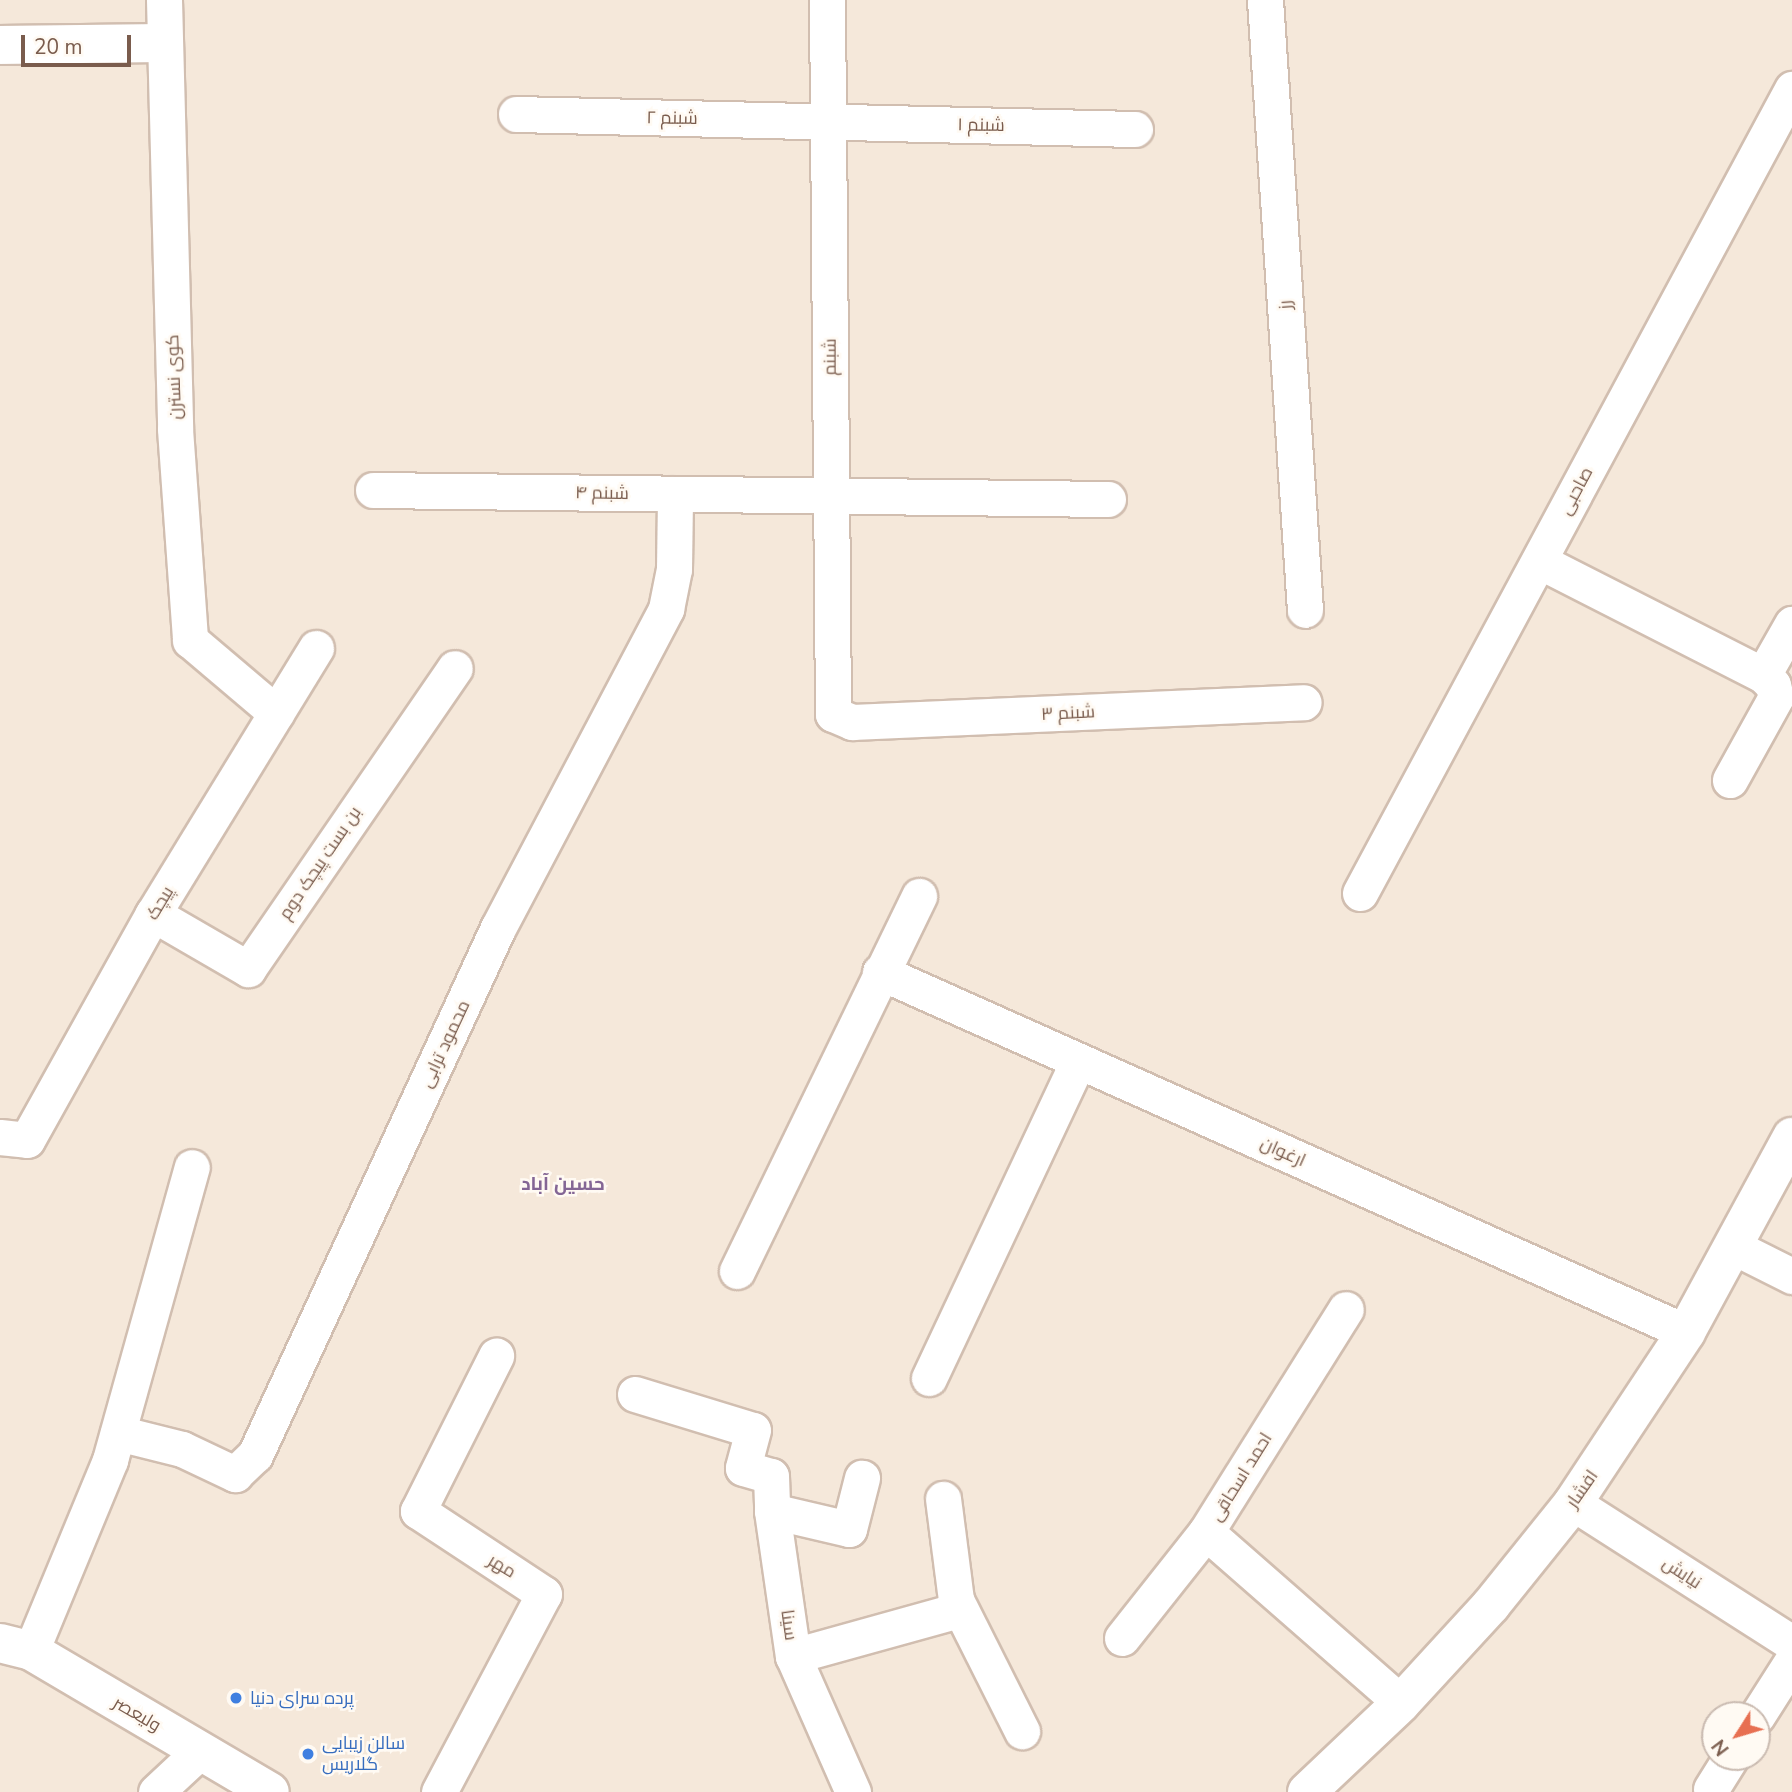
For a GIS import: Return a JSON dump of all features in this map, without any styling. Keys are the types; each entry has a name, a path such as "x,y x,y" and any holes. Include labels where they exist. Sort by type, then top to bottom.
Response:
{"street":[{"name":"کوی نسترن","path":"164,0 176,429 190,640 276,713"},
{"name":"شبنم","path":"827,0 833,714"},
{"name":"رز","path":"1265,0 1305,610"},
{"path":"0,45 164,43"},
{"name":"صاحبی","path":"1360,893 1792,89"},
{"name":"شبنم ۲","path":"516,114 828,121"},
{"name":"شبنم ۱","path":"828,121 1135,129"},
{"name":"شبنم ۴","path":"373,489 1108,499"},
{"name":"محمود ترابی","path":"118,1433 182,1450 235,1474 255,1455 498,928 666,609 674,569 675,494"},
{"path":"1539,561 1763,675 1776,697 1730,780"},
{"path":"1763,675 1792,624"},
{"name":"پیچک","path":"0,1137 27,1140 153,914 316,648"},
{"name":"بن بست پیچک دوم","path":"153,914 248,969 455,668"},
{"name":"شبنم ۳","path":"833,714 852,722 1304,702"},
{"path":"737,1271 919,896"},
{"name":"ارغوان","path":"880,972 1686,1332"},
{"path":"929,1378 1079,1061"},
{"name":"افشار","path":"1307,1792 1401,1703 1491,1605 1573,1503 1686,1332 1792,1138"},
{"path":"15,1647 118,1433 192,1167"},
{"path":"1732,1246 1792,1276"},
{"name":"احمد اسحاقی","path":"1346,1309 1206,1532 1401,1703"},
{"name":"مهر","path":"439,1792 544,1594 418,1511 496,1356"},
{"name":"سینا","path":"635,1394 753,1430 743,1468 771,1476 772,1511 793,1656 853,1792"},
{"path":"772,1511 849,1529 862,1478"},
{"path":"943,1499 956,1600 1021,1731"},
{"name":"نیایش","path":"1573,1503 1792,1643"},
{"path":"1122,1638 1206,1532"},
{"path":"793,1656 941,1616 952,1612 956,1600"},
{"name":"ولیعصر","path":"15,1647 270,1792"},
{"path":"1767,1701 1792,1661"},
{"path":"156,1792 200,1751"},
{"path":"1711,1789 1722,1771"}],"shaded area":[{"path":"0,0 1792,0 1792,1792 0,1792"}],"place":[{"name":"پرده سرای دنیا","path":"236,1698"},
{"name":"سالن زیبایی گلاریس","path":"308,1754"}],"district":[{"name":"حسین آباد","path":"563,1185"}]}
